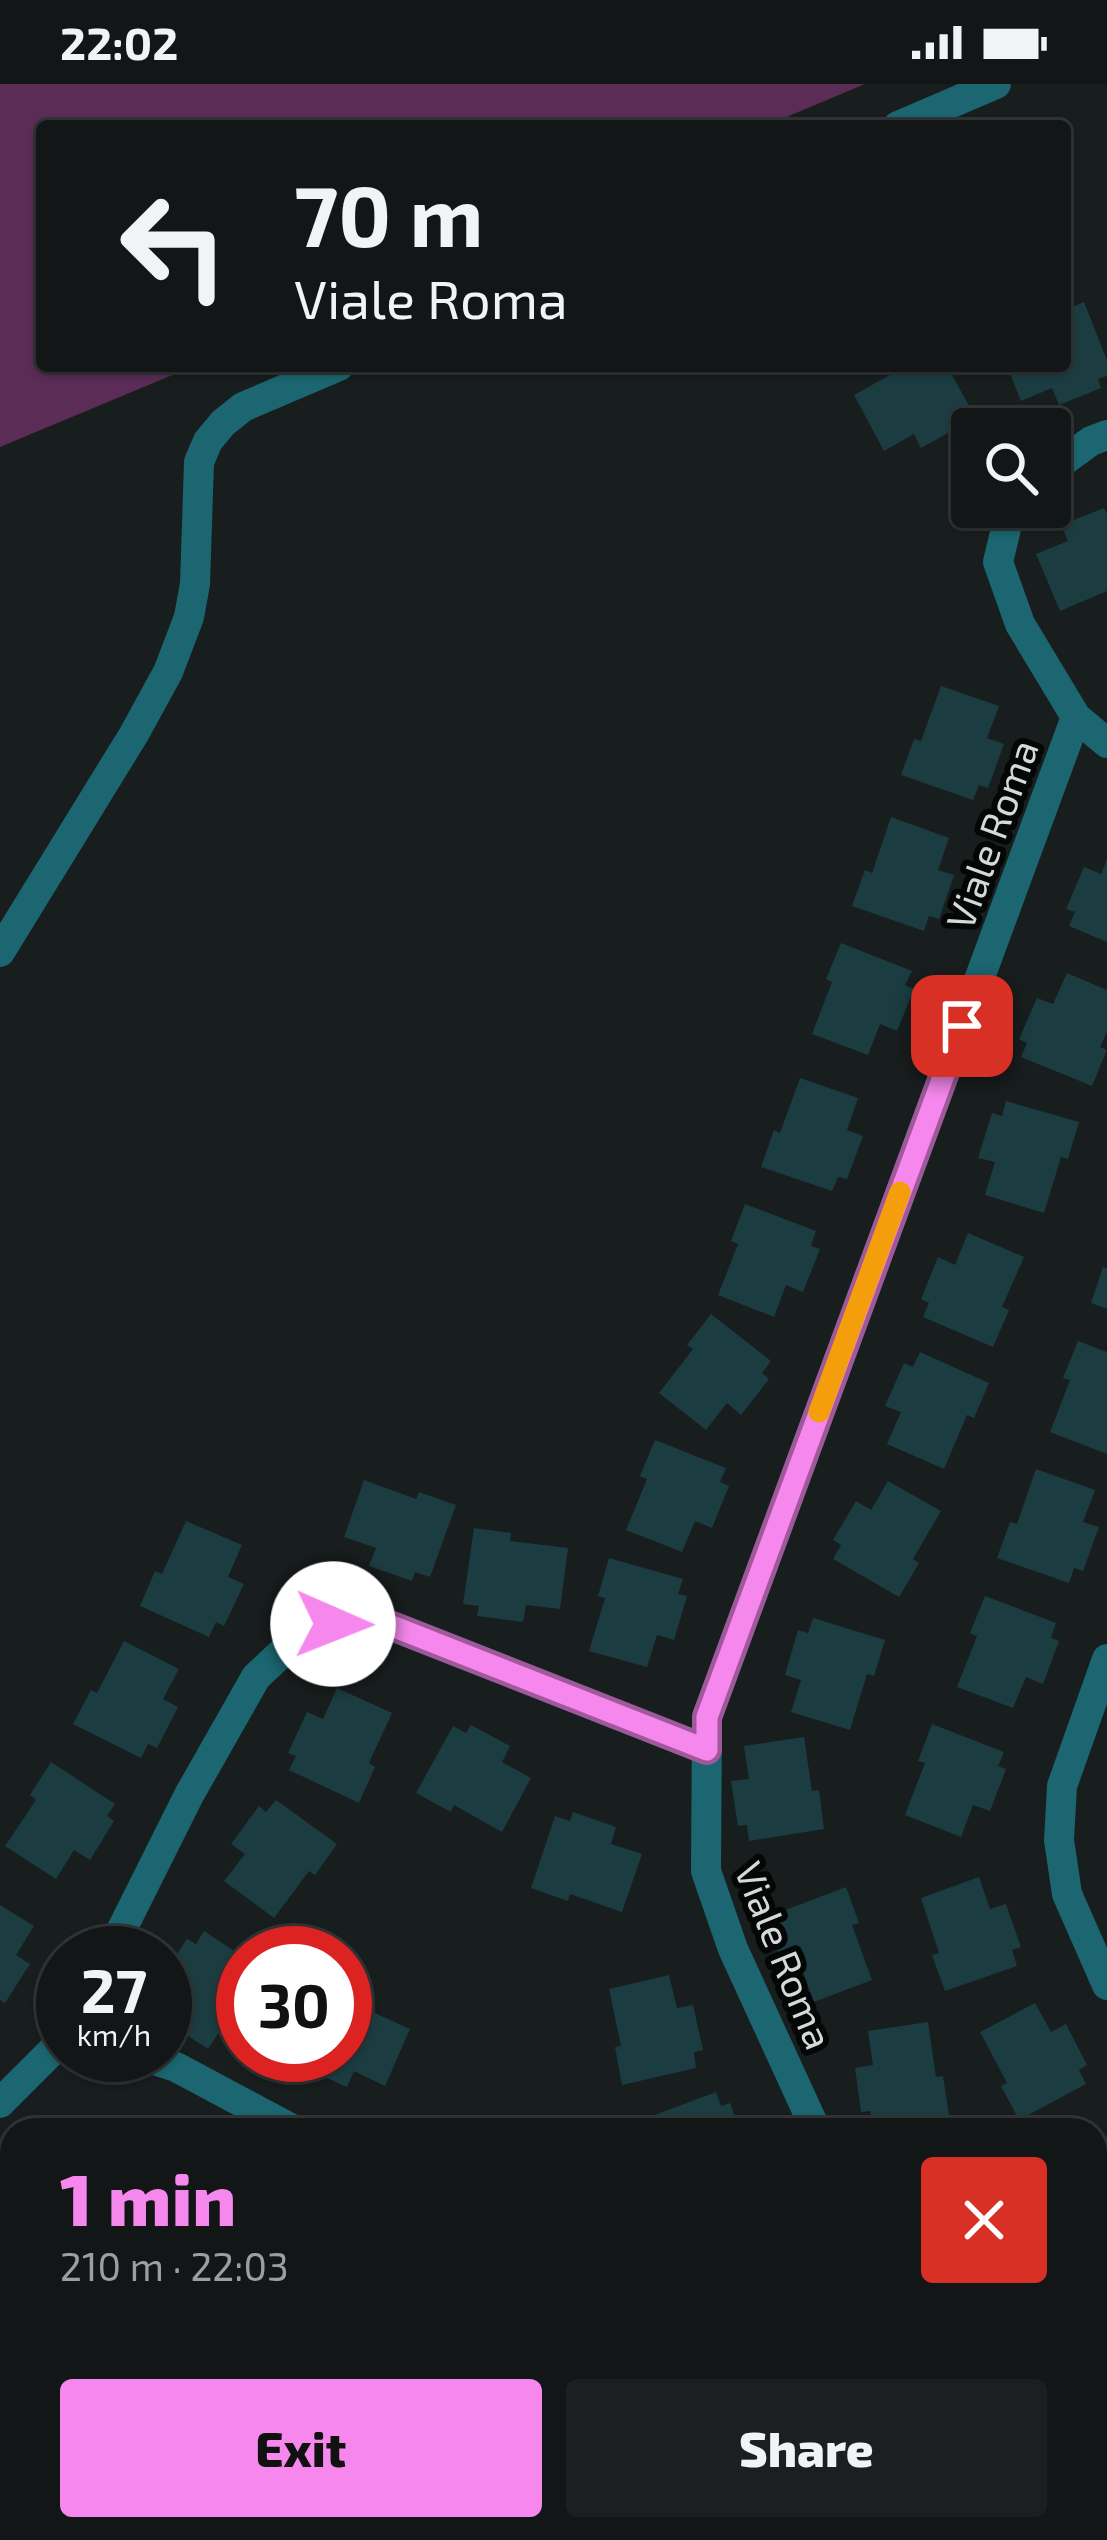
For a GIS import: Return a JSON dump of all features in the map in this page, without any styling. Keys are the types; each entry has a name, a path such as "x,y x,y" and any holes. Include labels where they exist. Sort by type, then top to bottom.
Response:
{"street":[{"path":"912,120 995,84"},
{"path":"0,952 168,672 189,617 195,584 199,462 208,441 243,407 325,372"},
{"path":"1071,456 1107,435"},
{"path":"1006,528 998,562 1020,624 1076,717 1107,743"},
{"name":"Viale Roma","path":"810,2118 733,1949 706,1871 707,1717 1076,717"},
{"path":"124,1926 189,1795 256,1677 302,1634 364,1615 707,1750"},
{"path":"1107,1659 1062,1786 1060,1840 1067,1894 1107,1984"},
{"path":"0,2103 36,2067"},
{"path":"192,2076 272,2118"}],"shaded area":[{"path":"0,84 865,84 779,120 36,120 36,372 180,372 0,447"}],"building":[{"path":"1084,302 1107,360 1107,376 1098,379 1101,388 1059,405 1052,388 1021,401 1009,372 1071,372 1071,307"},
{"path":"895,372 950,372 970,408 951,408 951,432 921,448 914,434 884,451 854,395"},
{"path":"1104,508 1107,591 1060,611 1036,554 1068,541 1062,528 1071,528 1071,521"},
{"path":"941,686 999,706 987,738 1004,744 988,788 979,785 973,800 901,775 914,739 921,741"},
{"path":"891,817 949,838 938,870 954,875 939,919 929,916 924,931 852,906 865,870 872,873"},
{"path":"1107,859 1107,942 1069,926 1075,912 1066,909 1084,867 1101,874"},
{"path":"841,943 912,971 905,985 914,989 897,1031 880,1024 868,1055 812,1034"},
{"path":"1067,973 1107,990 1107,1032 1100,1047 1107,1050 1092,1086 1021,1057 1027,1043 1019,1039 1037,998 1053,1004"},
{"path":"800,1078 858,1098 847,1130 863,1136 847,1179 838,1177 832,1191 761,1167 774,1130 780,1133"},
{"path":"1006,1101 1079,1122 1068,1159 1061,1157 1044,1213 985,1195 995,1162 978,1158 992,1113 1002,1116"},
{"path":"745,1204 816,1231 811,1246 820,1249 803,1292 786,1285 774,1317 718,1295 738,1244 731,1241"},
{"path":"968,1233 1024,1257 1002,1307 1009,1310 993,1347 923,1317 929,1303 921,1299 938,1257 955,1265"},
{"path":"1103,1267 1107,1268 1107,1309 1091,1303"},
{"path":"711,1314 771,1361 762,1373 769,1379 741,1415 727,1403 706,1430 659,1393 693,1349 687,1345"},
{"path":"1078,1341 1107,1352 1107,1454 1050,1432 1070,1380 1063,1378"},
{"path":"920,1352 989,1383 974,1418 967,1415 944,1469 887,1444 901,1412 885,1406 904,1363 913,1367"},
{"path":"655,1440 726,1468 720,1482 729,1486 712,1528 695,1521 682,1552 626,1530 647,1479 640,1476"},
{"path":"1036,1469 1095,1490 1083,1522 1099,1527 1083,1571 1074,1568 1069,1583 997,1558 1010,1522 1017,1524"},
{"path":"364,1480 416,1499 419,1492 456,1505 430,1577 415,1572 412,1581 369,1566 376,1548 344,1537"},
{"path":"888,1481 941,1511 913,1559 919,1563 899,1597 833,1559 841,1545 833,1540 856,1501 871,1510"},
{"path":"186,1521 242,1545 228,1577 244,1584 224,1626 216,1622 209,1637 140,1606 155,1571 162,1574"},
{"path":"474,1528 511,1533 510,1541 568,1548 560,1609 526,1605 523,1622 477,1616 479,1606 463,1604"},
{"path":"609,1558 683,1579 678,1594 687,1596 674,1640 657,1635 647,1667 589,1651 605,1598 598,1596"},
{"path":"985,1596 1056,1623 1051,1638 1059,1641 1043,1684 1026,1677 1013,1708 957,1687 977,1636 970,1633"},
{"path":"813,1618 885,1640 874,1676 867,1674 850,1730 791,1712 801,1680 785,1675 798,1630 808,1633"},
{"path":"124,1641 179,1669 163,1699 178,1707 157,1748 148,1744 141,1758 73,1724 91,1690 97,1693"},
{"path":"337,1688 392,1713 369,1763 375,1767 359,1803 289,1770 296,1756 288,1753 307,1712 323,1719"},
{"path":"932,1724 1004,1752 998,1766 1006,1769 990,1811 973,1805 961,1837 905,1815 925,1763 918,1761"},
{"path":"471,1725 510,1746 502,1762 531,1778 502,1832 454,1805 451,1812 416,1793 453,1726 466,1733"},
{"path":"804,1737 812,1791 819,1790 824,1829 749,1841 747,1825 738,1826 731,1781 749,1779 744,1746"},
{"path":"51,1762 115,1804 107,1816 114,1821 90,1860 74,1850 56,1879 5,1846 36,1800 30,1795"},
{"path":"276,1800 337,1844 315,1875 309,1871 274,1918 224,1881 245,1854 231,1844 259,1806 266,1812"},
{"path":"573,1812 616,1827 611,1844 642,1854 622,1912 570,1894 568,1901 531,1888 555,1816 570,1821"},
{"path":"979,1877 990,1909 1006,1904 1021,1947 1012,1950 1017,1966 945,1991 932,1955 939,1953 921,1898"},
{"path":"846,1887 859,1923 852,1925 872,1980 814,2002 802,1969 787,1976 770,1932 780,1929 775,1914"},
{"path":"0,1905 34,1926 16,1955 30,1964 5,2003 0,2000"},
{"path":"204,1931 216,1939 216,2037 208,2049 192,2039 192,1942 196,1944"},
{"path":"669,1975 677,2008 693,2005 703,2050 694,2052 696,2068 622,2085 615,2047 621,2046 609,1989"},
{"path":"1035,2003 1051,2032 1066,2024 1087,2065 1079,2070 1086,2084 1018,2118 1001,2086 1007,2083 980,2032"},
{"path":"372,2012 410,2029 385,2086 372,2080"},
{"path":"928,2022 936,2077 943,2076 949,2115 871,2118 870,2111 861,2112 855,2068 873,2065 868,2031"},
{"path":"716,2092 721,2106 730,2103 736,2118 647,2118"}],"slow traffic":[{"path":"819,1412 900,1192"}],"route":[{"path":"333,1624 364,1615 707,1750 707,1717 962,1026"}]}
